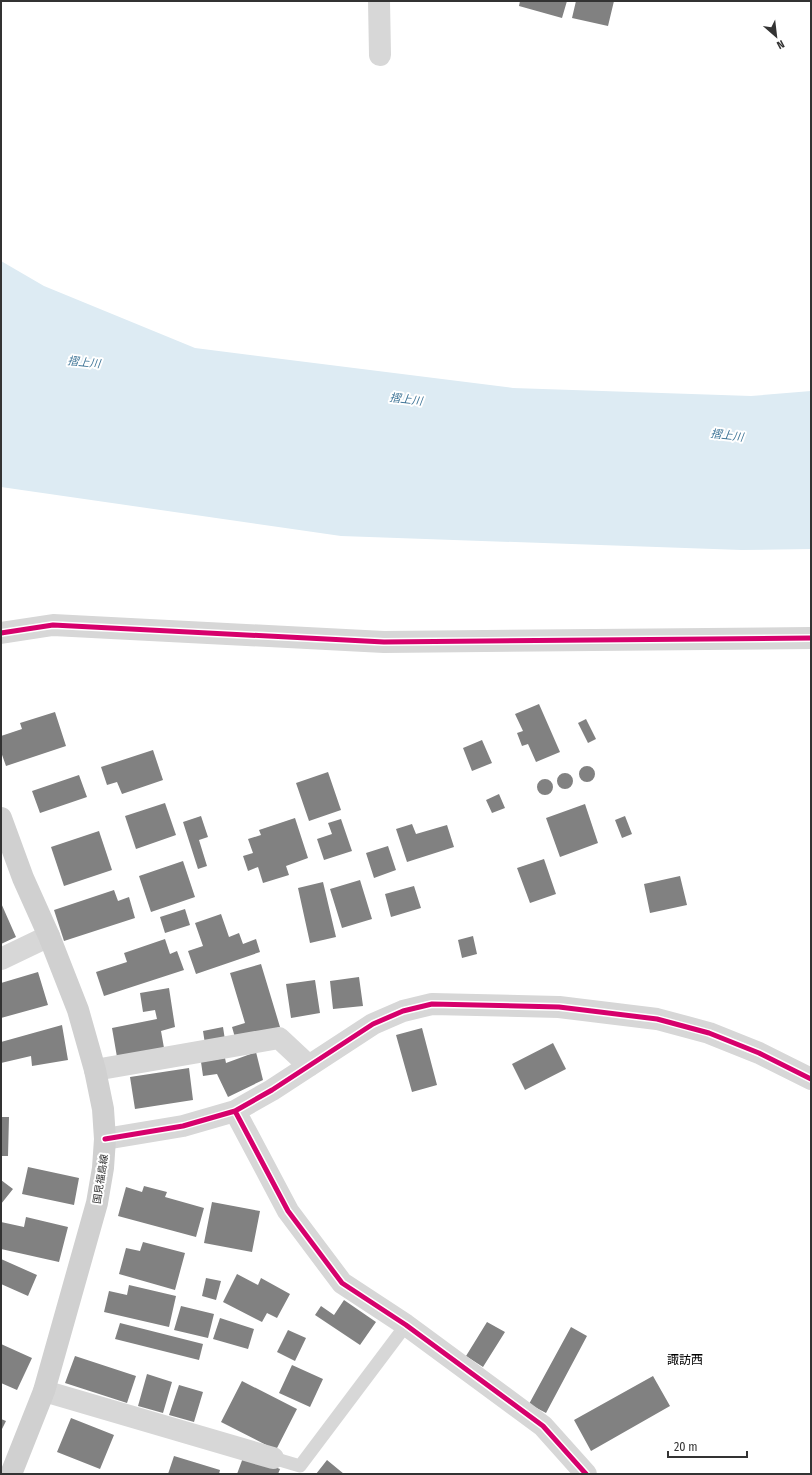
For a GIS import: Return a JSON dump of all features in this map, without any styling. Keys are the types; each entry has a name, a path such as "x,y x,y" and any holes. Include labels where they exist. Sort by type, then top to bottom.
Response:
{"main road":[{"name":"国見福島線","path":"1,818 23,878 49,936 78,1010 95,1070 103,1109 105,1139 103,1168 97,1203 44,1390 11,1474"}],"street":[{"path":"379,1 380,55"},
{"path":"1,633 53,625 384,642 811,638"},
{"path":"1,959 49,936"},
{"path":"105,1139 183,1126 235,1111 272,1090 373,1024 403,1011 432,1004 559,1007 657,1019 709,1033 759,1053 811,1079"},
{"path":"95,1070 279,1038 309,1066"},
{"path":"235,1111 288,1211 342,1283 406,1325 543,1426 586,1474"},
{"path":"44,1390 273,1458"}],"lane":[{"path":"273,1458 300,1466 406,1325"}],"water":[{"name":"摺上川","path":"1,261 44,286 195,348 513,388 751,396 811,391 811,549 742,550 341,536 1,487"}],"building":[{"path":"520,1 567,1 562,18 519,6"},
{"path":"576,1 614,1 608,26 572,18"},
{"path":"539,704 560,752 536,762 528,744 522,746 517,733 523,731 515,714"},
{"path":"55,712 66,746 6,766 1,752 1,736 22,729 20,723"},
{"path":"586,719 596,739 588,743 578,723"},
{"path":"482,740 492,763 472,771 463,748"},
{"path":"153,750 163,780 122,794 117,782 107,785 101,767"},
{"path":"584,766 590,766 595,771 593,780 590,782 584,782 579,777 579,771"},
{"path":"328,772 341,810 309,821 296,783"},
{"path":"562,773 568,773 573,778 571,787 568,789 562,789 557,784 557,778"},
{"path":"79,775 87,797 40,813 32,791"},
{"path":"542,779 548,779 553,784 551,793 548,795 542,795 537,790 537,784"},
{"path":"499,794 505,808 492,813 486,800"},
{"path":"165,803 176,835 136,849 125,816"},
{"path":"585,804 598,843 560,857 546,818"},
{"path":"201,816 208,837 199,840 207,866 198,869 183,822"},
{"path":"625,816 632,834 622,838 615,820"},
{"path":"295,818 308,858 286,866 289,875 263,883 258,867 248,871 243,856 253,853 248,839 261,835 259,830"},
{"path":"341,819 352,851 324,860 317,839 332,834 328,823"},
{"path":"412,824 416,834 447,825 454,847 407,862 396,829"},
{"path":"99,831 112,870 64,886 51,847"},
{"path":"388,846 396,870 374,878 366,853"},
{"path":"544,859 556,894 530,903 517,868"},
{"path":"183,861 195,897 151,912 139,876"},
{"path":"680,876 687,905 650,913 644,884"},
{"path":"360,880 372,919 342,928 330,889"},
{"path":"323,882 336,937 310,943 298,888"},
{"path":"414,886 421,908 391,917 385,894"},
{"path":"114,890 118,901 129,897 135,918 64,941 54,910"},
{"path":"1,903 16,937 1,944"},
{"path":"185,909 190,925 165,933 160,917"},
{"path":"221,914 229,937 239,933 243,944 256,939 260,952 196,974 188,951 203,946 195,923"},
{"path":"473,936 477,954 462,958 458,940"},
{"path":"165,939 170,954 177,951 184,970 104,996 96,972 127,962 124,953"},
{"path":"261,964 280,1027 236,1041 232,1027 245,1023 230,973"},
{"path":"38,972 48,1005 1,1018 1,983"},
{"path":"359,977 363,1006 333,1009 330,981"},
{"path":"315,980 320,1013 291,1018 286,984"},
{"path":"169,988 175,1027 161,1031 164,1048 117,1057 112,1028 157,1019 155,1010 143,1012 140,993"},
{"path":"62,1025 68,1060 32,1066 31,1056 1,1063 1,1042"},
{"path":"223,1027 225,1040 205,1044 203,1031"},
{"path":"422,1028 437,1085 412,1092 396,1035"},
{"path":"553,1043 566,1069 525,1090 512,1064"},
{"path":"256,1052 263,1080 228,1097 217,1074 203,1076 201,1062 225,1058 226,1063"},
{"path":"189,1068 193,1100 135,1109 130,1077"},
{"path":"1,1117 9,1117 8,1156 1,1156"},
{"path":"28,1167 79,1178 74,1205 22,1194"},
{"path":"1,1180 13,1189 1,1204"},
{"path":"144,1186 167,1192 165,1197 204,1208 196,1237 118,1216 126,1187 142,1192"},
{"path":"212,1202 260,1211 252,1252 204,1243"},
{"path":"26,1217 68,1227 59,1262 1,1249 1,1222 24,1227"},
{"path":"143,1242 185,1253 175,1290 119,1274 126,1248 140,1251"},
{"path":"1,1259 37,1275 28,1296 1,1284"},
{"path":"237,1274 258,1285 261,1278 290,1294 277,1318 267,1313 262,1322 223,1302"},
{"path":"206,1278 221,1281 216,1300 202,1296"},
{"path":"129,1285 176,1296 169,1327 104,1312 109,1291 127,1295"},
{"path":"344,1300 376,1322 360,1345 315,1315 321,1306 334,1315"},
{"path":"181,1306 214,1314 208,1338 174,1330"},
{"path":"220,1318 254,1329 248,1349 213,1339"},
{"path":"487,1322 505,1332 483,1367 466,1356"},
{"path":"120,1323 203,1344 199,1360 115,1339"},
{"path":"571,1327 587,1336 546,1413 529,1404"},
{"path":"288,1330 306,1338 295,1361 277,1352"},
{"path":"1,1344 32,1358 17,1390 1,1383"},
{"path":"75,1356 136,1376 127,1403 65,1383"},
{"path":"292,1365 323,1379 310,1407 279,1393"},
{"path":"147,1374 172,1382 163,1413 138,1406"},
{"path":"653,1376 670,1406 591,1451 574,1420"},
{"path":"242,1381 297,1409 276,1450 221,1422"},
{"path":"179,1385 203,1392 194,1422 169,1415"},
{"path":"71,1418 114,1435 100,1469 57,1452"},
{"path":"1,1419 6,1421 1,1431"},
{"path":"244,1455 280,1469 278,1474 237,1474"},
{"path":"174,1456 220,1470 219,1474 168,1474"},
{"path":"327,1460 344,1474 316,1474"}],"cycle path":[{"path":"1,633 53,625 384,642 811,638"},
{"path":"105,1139 183,1126 235,1111 272,1090 373,1024 403,1011 432,1004 559,1007 657,1019 709,1033 759,1053 811,1079"},
{"path":"235,1111 288,1211 342,1283 406,1325 543,1426 586,1474"}],"district":[{"name":"諏訪西","path":"685,1360"}]}
